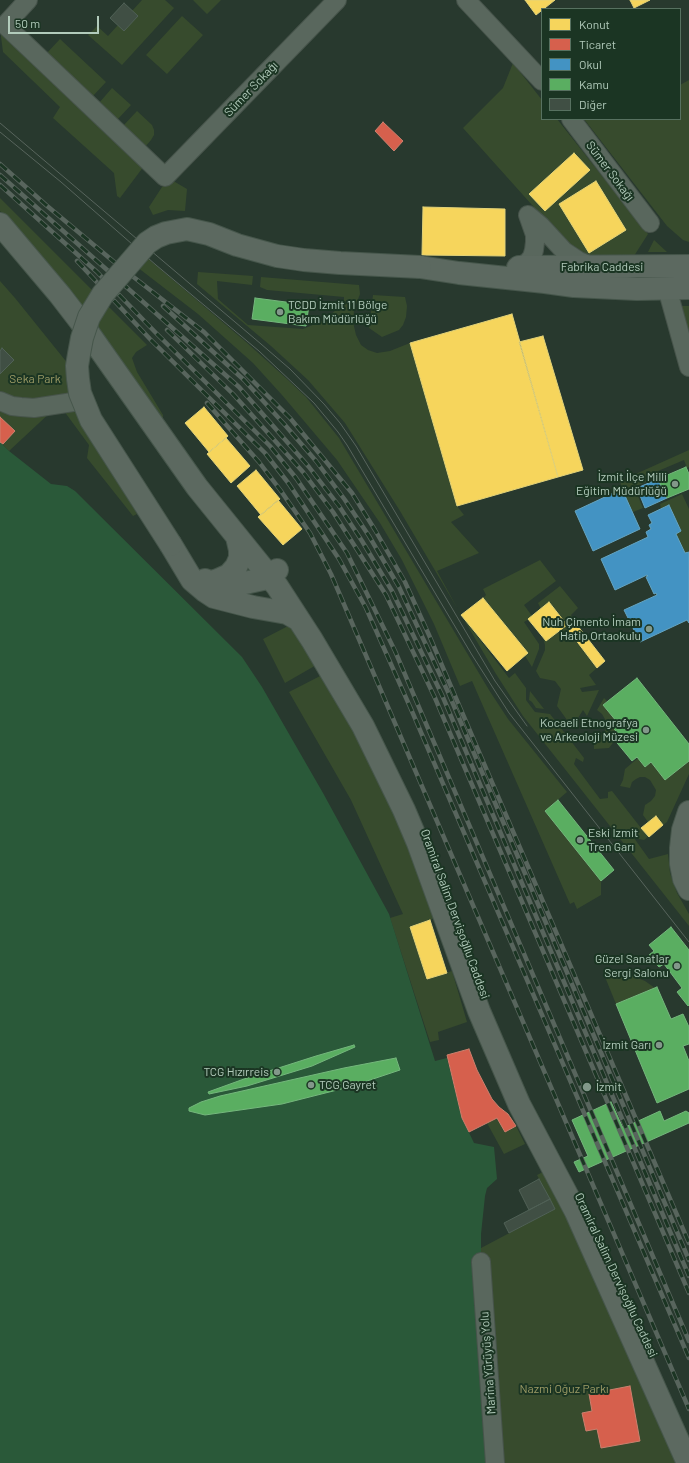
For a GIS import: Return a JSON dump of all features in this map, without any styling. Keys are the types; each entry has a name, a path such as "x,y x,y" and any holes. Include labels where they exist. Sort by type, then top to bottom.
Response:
{"main road":[{"path":"0,224 80,321 197,487 237,537 277,578"},
{"path":"299,620 287,613 214,597 199,586 186,570 170,545 91,420 85,407 80,393 77,366 82,338 89,317 103,294 148,243 161,235 176,230 187,229 209,234 260,252 284,257 340,263 420,267 574,286 689,288"},
{"name":"Fabrika Caddesi","path":"420,267 689,266"},
{"name":"Oramiral Salim Dervişoğllu Caddesi","path":"157,429 212,490 259,546 299,620 324,659 363,726 404,810 418,843 480,1011 519,1104 576,1212 688,1463"},
{"path":"209,583 229,575 236,567 240,558 237,537"},
{"path":"170,545 201,578 209,583 232,586 258,580 277,578"},
{"path":"242,604 260,597 277,578"},
{"name":"Oramiral Salim Dervişoğllu Caddesi","path":"277,578 322,636 362,701 404,781 425,832 485,994 514,1062 545,1130 588,1209 689,1438"},
{"path":"689,812 682,830 681,848 681,864 684,879 689,890"}],"street":[{"name":"Sümer Sokağı","path":"28,0 4,25 165,178 338,0"},
{"path":"466,0 541,80"},
{"name":"Sümer Sokağı","path":"572,120 650,223"},
{"path":"516,267 527,263 532,257 534,250 534,235 528,214 564,252 579,261 592,266"},
{"path":"667,288 689,367"},
{"path":"0,401 21,408 41,407 73,402"},
{"name":"Marina Yürüyüş Yolu","path":"481,1262 495,1463"}],"green space":[{"path":"142,0 165,0 174,8 122,65 88,35 97,26 108,36 118,25 124,31 138,16 132,11"},
{"path":"193,0 221,0 207,14"},
{"path":"182,16 203,35 167,74 146,55"},
{"path":"0,29 144,166 120,198 117,196 114,173 53,118 60,107 3,52"},
{"path":"60,39 106,82 92,97 46,54"},
{"path":"513,63 541,99 541,120 558,120 648,234 634,256 593,257 575,253 463,128 503,88"},
{"path":"689,80 689,242 683,240 667,226 585,120 681,120 681,84"},
{"path":"112,88 131,105 117,120 99,103"},
{"path":"137,111 152,125 154,130 154,135 145,147 123,126"},
{"path":"170,179 187,189 185,211 168,210 153,215 149,207 162,187"},
{"path":"0,198 147,345 136,352 132,358 137,372 163,415 163,424 33,248 0,211"},
{"path":"654,240 667,252 648,252"},
{"path":"146,257 287,379 306,397 339,438 489,690 508,719 567,792 545,811 601,881 601,895 577,909 574,902 570,904 472,681 460,686 434,624 402,560 380,523 337,460 253,363 198,314 137,267"},
{"path":"198,272 253,276 252,285 217,281 218,299 248,325 303,329 322,321 344,304 344,297 267,290 260,287 261,277 359,285 360,294 354,310 353,322 356,335 361,345 368,350 377,353 390,351 410,343 457,506 464,515 451,522 479,553 437,571 458,609 400,511 345,423 308,380 271,346 197,284"},
{"name":"Seka Park","path":"0,281 69,365 89,434 137,514 133,516 87,458 89,445 64,411 53,410 9,451 0,442"},
{"path":"373,295 405,297 407,306 406,317 399,330 382,337 369,328"},
{"path":"681,306 689,306 689,335"},
{"path":"689,450 689,467 687,468 684,460 658,471 660,476 634,487 643,508 633,512 622,489 620,481"},
{"path":"682,494 689,509 689,551 685,553 676,534 681,531 669,505 661,509 660,504"},
{"path":"540,560 556,581 524,605 532,616 541,609 538,603 560,586 578,608 571,615 577,625 569,631 597,668 589,675 596,685 580,688 582,692 599,690 587,716 583,710 578,718 567,720 557,706 561,689 555,681 540,678 536,671 545,650 545,645 543,637 529,619 524,622 539,644 539,649 532,667 525,656 528,653 483,598 486,595 483,589"},
{"path":"462,616 509,678 515,673 526,688 526,700 535,712 550,714 584,758 583,762 576,758 574,764 600,799 608,798 608,792 612,791 641,828 648,822 643,815 645,805 655,796 656,790 650,780 645,777 636,779 632,782 630,788 620,786 625,769 638,758 620,736 609,748 594,749 594,740 604,733 606,727 606,721 602,714 597,710 604,698 607,701 603,705 617,722 612,726 618,734 619,733 645,767 651,762 665,779 689,761 689,774 667,822 644,840 634,838 649,859 668,854 670,873 677,893 689,914 689,926 523,716"},
{"path":"290,625 318,664 285,683 263,639"},
{"path":"324,674 384,785 437,917 410,928 427,979 452,971 467,1022 438,1032 439,1040 430,1042 390,918 403,914 351,800 289,692"},
{"path":"530,691 544,709 536,708 529,700"},
{"path":"621,974 633,976 645,981 655,988 616,1004 605,977"},
{"path":"497,1118 505,1132 516,1126 525,1144 504,1154 487,1123"},
{"name":"Nazmi Oğuz Parkı","path":"545,1171 563,1205 677,1463 495,1463 481,1248 555,1209 537,1175"}],"shaded area":[{"path":"0,442 9,451 51,484 67,486 75,491 242,657 262,687 323,793 389,914 435,1061 447,1058 462,1118 474,1143 494,1147 497,1179 487,1188 485,1196 481,1234 481,1262 495,1463 0,1463"}],"building: Konut":[{"path":"525,0 555,0 545,8 541,8 541,11 536,15"},
{"path":"630,0 650,0 634,8"},
{"path":"574,153 590,170 545,211 529,194"},
{"path":"596,181 626,230 589,253 559,204"},
{"path":"423,207 505,209 505,256 422,255"},
{"path":"512,314 558,477 457,506 410,343"},
{"path":"543,336 583,470 558,477 519,342"},
{"path":"204,407 228,436 209,452 185,423"},
{"path":"226,438 250,466 231,483 207,454"},
{"path":"256,470 280,499 261,515 237,486"},
{"path":"278,500 302,529 283,545 258,517"},
{"path":"483,598 528,653 507,671 461,615"},
{"path":"549,602 567,625 546,641 528,619"},
{"path":"577,625 605,661 597,668 569,631"},
{"path":"656,816 663,825 649,837 641,828"},
{"path":"430,920 447,973 427,979 410,927"}],"building: Ticaret":[{"path":"383,122 403,141 394,151 375,131"},
{"path":"0,417 15,431 3,444 0,442"},
{"path":"469,1049 477,1070 492,1099 508,1114 516,1126 505,1132 497,1118 469,1132 462,1118 447,1055"},
{"path":"630,1386 640,1441 601,1448 597,1429 586,1431 582,1413 592,1411 589,1394"}],"building: Okul":[{"path":"658,479 667,498 645,508 637,488"},
{"path":"622,489 640,529 593,551 575,511"},
{"path":"669,505 681,531 676,534 685,553 689,552 689,623 687,620 640,642 624,610 657,595 656,593 654,594 646,577 648,576 647,575 615,590 601,559 648,537 646,532 651,529 649,525 652,523 648,515"}],"building: Kamu":[{"name":"TCDD İzmit 11 Bölge Bakım Müdürlüğü","path":"255,298 309,305 306,326 252,319"},
{"name":"İzmit İlçe Milli Eğitim Müdürlüğü","path":"686,467 689,474 689,489 667,498 658,479"},
{"name":"Kocaeli Etnografya ve Arkeoloji Müzesi","path":"637,678 689,744 689,761 665,780 651,762 645,767 637,757 632,761 613,738 618,734 612,726 617,722 603,705"},
{"name":"Eski İzmit Tren Garı","path":"558,800 614,870 601,881 545,811"},
{"name":"Güzel Sanatlar Sergi Salonu","path":"671,927 689,950 688,1006 677,992 682,988 664,964 659,967 649,955 654,951 649,945"},
{"name":"İzmit Garı","path":"657,987 671,1019 683,1014 689,1027 689,1044 683,1046 689,1061 689,1089 657,1103 616,1004"},
{"name":"TCG Hızırreis","path":"354,1045 355,1047 312,1066 247,1086 209,1094 208,1092 244,1079"},
{"name":"TCG Gayret","path":"396,1058 400,1070 349,1087 282,1104 205,1115 189,1111 189,1108 201,1102 220,1096"},
{"path":"611,1102 623,1128 660,1111 664,1121 686,1111 689,1113 689,1123 579,1172 574,1162 588,1156 572,1120"}],"building: Diğer":[{"path":"124,3 138,16 124,31 110,18"},
{"path":"2,348 14,360 0,374 0,351"},
{"path":"539,1179 550,1199 529,1210 519,1190"},
{"path":"550,1199 555,1209 509,1233 504,1223"}],"tram line":[{"path":"0,123 290,369 324,404 340,423 356,446 495,681 527,726"},
{"path":"0,132 61,182 156,265 259,351 314,403 347,445 472,655 509,713 689,942"}],"railway":[{"path":"0,164 113,261 204,332 290,418 352,493 405,582 429,635 689,1243"},
{"path":"0,175 239,387 309,467 339,506 362,541 392,591 442,695 689,1276"},
{"path":"0,185 97,272 270,446 296,478 347,553 395,651 689,1341"},
{"path":"77,261 150,339 265,453 289,484 339,559 366,608 411,709 689,1358"},
{"path":"163,306 244,380 316,461 369,536 399,587 448,692 689,1260"},
{"path":"167,330 233,394 303,472 333,512 386,595 435,698 689,1293"},
{"path":"207,403 259,462 281,491 310,533 331,574 689,1409"}],"place":[{"name":"TCDD İzmit 11 Bölge Bakım Müdürlüğü","path":"280,312"},
{"name":"İzmit İlçe Milli Eğitim Müdürlüğü","path":"675,484"},
{"name":"Nuh Çimento İmam Hatip Ortaokulu","path":"649,629"},
{"name":"Kocaeli Etnografya ve Arkeoloji Müzesi","path":"646,730"},
{"name":"Eski İzmit Tren Garı","path":"580,840"},
{"name":"Güzel Sanatlar Sergi Salonu","path":"677,966"},
{"name":"İzmit Garı","path":"659,1045"},
{"name":"TCG Hızırreis","path":"277,1072"},
{"name":"TCG Gayret","path":"311,1085"},
{"name":"İzmit","path":"587,1087"}]}
